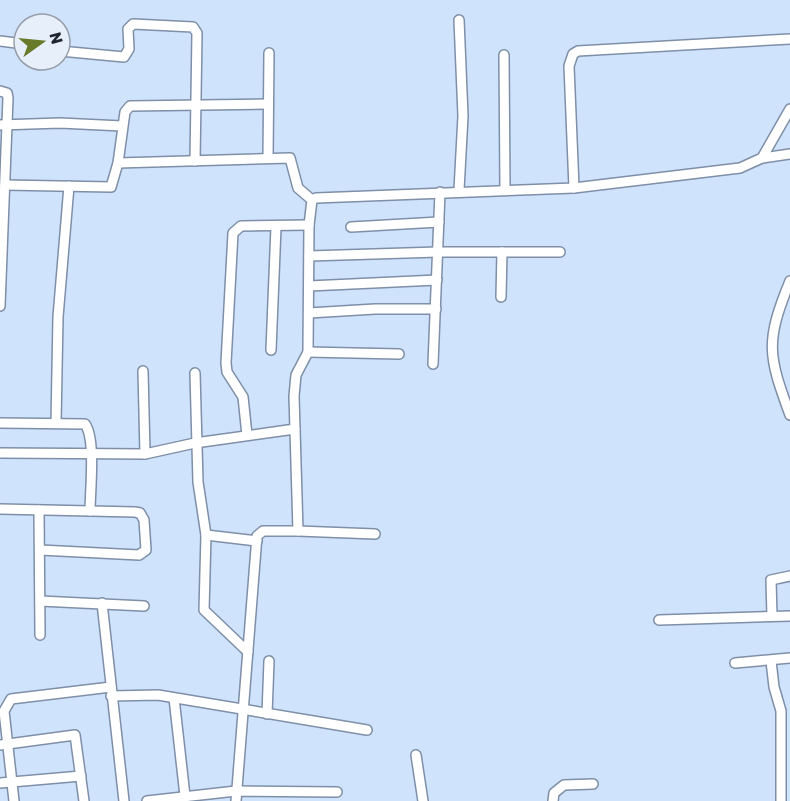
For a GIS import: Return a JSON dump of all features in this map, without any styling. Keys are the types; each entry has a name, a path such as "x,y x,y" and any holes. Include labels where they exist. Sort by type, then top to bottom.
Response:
{"street":[{"path":"459,20 463,116 459,190"},
{"path":"72,52 124,57 129,49 128,29 133,24 193,27 197,33 195,161"},
{"path":"574,188 569,66 573,54 578,51 790,39"},
{"path":"268,158 269,53"},
{"path":"504,55 505,190"},
{"path":"0,91 7,93 9,98 4,125 5,184 0,306"},
{"path":"5,184 111,187 118,163 125,112 130,106 268,104"},
{"path":"762,158 790,109"},
{"path":"4,125 60,123 122,126"},
{"path":"312,200 459,190 574,188 740,168 762,158 790,154"},
{"path":"118,163 291,159 298,188 312,200"},
{"path":"57,423 58,316 69,186"},
{"path":"433,364 440,192"},
{"path":"298,531 294,384 308,352 309,225 312,200"},
{"path":"351,227 439,222"},
{"path":"247,435 243,397 227,372 226,363 233,233 241,226 309,225"},
{"path":"271,351 276,227"},
{"path":"309,256 438,252 560,252"},
{"path":"501,297 502,252"},
{"path":"309,286 437,280"},
{"path":"790,281 775,323 771,360 790,415"},
{"path":"309,313 375,309 436,309"},
{"path":"308,352 399,354"},
{"path":"143,371 145,454"},
{"path":"195,373 195,443 206,535 204,610 248,652"},
{"path":"0,423 84,424 88,429 90,455 90,511"},
{"path":"0,453 145,454 195,443 295,429"},
{"path":"0,509 140,513 144,520 146,550 143,554 40,550"},
{"path":"39,510 40,635"},
{"path":"236,796 257,541 263,531 375,534"},
{"path":"206,535 257,541"},
{"path":"772,616 771,580 790,576"},
{"path":"40,601 144,606"},
{"path":"102,603 124,801"},
{"path":"659,620 790,616"},
{"path":"735,663 790,658"},
{"path":"267,714 269,661"},
{"path":"771,661 774,687 781,711 780,801"},
{"path":"14,801 5,744 4,711 11,699 111,691 158,695 242,711 367,730"},
{"path":"174,698 185,796"},
{"path":"5,744 72,734 76,737 84,801"},
{"path":"416,755 423,801"},
{"path":"0,783 81,776"},
{"path":"553,801 558,788 593,784"},
{"path":"147,801 185,796 337,792"}]}
